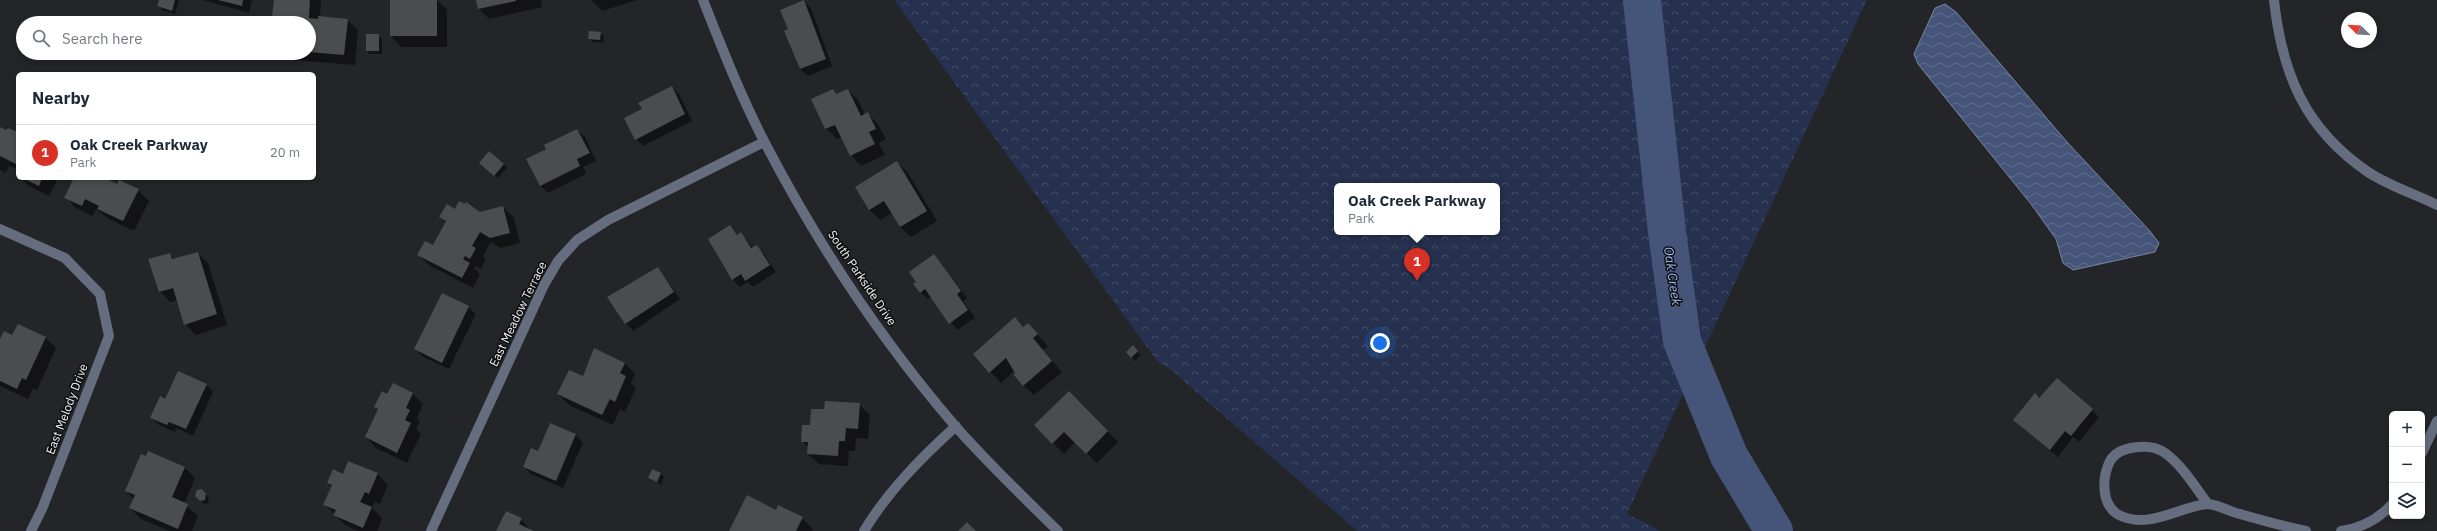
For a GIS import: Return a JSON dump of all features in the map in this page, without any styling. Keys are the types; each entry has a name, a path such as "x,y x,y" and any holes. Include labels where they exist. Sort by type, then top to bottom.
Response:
{"street":[{"name":"South Parkside Drive","path":"702,0 764,142 805,216 855,294 897,353 956,426 1006,481 1058,531"},
{"path":"2274,0 2277,32 2288,74 2306,109 2333,144 2369,172 2437,205"},
{"name":"East Meadow Terrace","path":"431,531 544,285 558,261 577,240 608,220 764,142"},
{"name":"East Melody Drive","path":"0,229 65,258 100,294 109,336 42,510 30,531"},
{"path":"2425,447 2437,421"},
{"path":"864,531 876,511 902,479 956,426"},
{"path":"2208,504 2177,463 2164,452 2145,447 2126,449 2111,460 2104,478 2106,498 2117,514 2136,522 2155,521 2208,504 2284,527 2306,531"},
{"path":"2341,531 2353,529 2380,518 2389,508"}],"green space":[{"path":"894,0 1867,0 1627,514 1661,531 1357,531 1170,369 1158,362"}],"water":[{"path":"1945,4 1956,12 2067,142 2149,230 2159,243 2155,252 2073,270 2063,263 2056,239 2031,204 1918,64 1914,54 1935,8"}],"building":[{"path":"159,0 175,0 172,11 157,6"},
{"path":"218,0 243,0 242,6"},
{"path":"274,0 310,0 309,16 272,16"},
{"path":"390,0 437,0 437,36 390,36"},
{"path":"476,0 516,0 516,1 478,9"},
{"path":"804,0 826,59 800,69 784,31 788,29 780,10"},
{"path":"318,16 348,19 344,55 316,53 316,19 318,19"},
{"path":"589,31 601,32 600,40 588,39"},
{"path":"366,34 379,34 379,51 366,51"},
{"path":"672,86 685,114 635,140 624,118 642,109 638,103"},
{"path":"833,89 836,94 848,89 861,116 868,112 876,129 869,132 875,144 850,156 835,125 825,129 811,99"},
{"path":"0,127 6,130 8,128 16,131 16,164 0,156"},
{"path":"577,129 590,153 577,159 580,166 540,186 526,159 546,149 544,145"},
{"path":"489,151 504,164 494,176 479,163"},
{"path":"897,161 927,211 900,227 884,201 869,210 855,187"},
{"path":"26,180 41,180 39,186"},
{"path":"73,180 108,180 117,184 119,180 139,189 123,221 97,209 99,206 85,199 82,206 64,198"},
{"path":"459,201 465,204 466,202 480,212 503,206 510,233 490,238 480,232 472,246 476,248 470,259 465,256 463,259 470,263 462,278 417,255 425,241 433,245 446,221 439,217 447,204 455,209"},
{"path":"730,225 737,235 741,232 751,248 757,245 770,265 745,281 741,274 732,280 708,239"},
{"path":"198,252 217,314 184,325 173,288 159,292 148,259 170,253 172,259"},
{"path":"934,254 961,291 957,294 968,310 949,324 925,289 920,293 913,284 916,282 909,272"},
{"path":"658,267 674,292 625,324 607,297"},
{"path":"442,293 469,306 442,363 414,349"},
{"path":"1015,317 1023,327 1028,323 1038,334 1033,338 1052,361 1023,386 1013,374 1015,373 1006,358 989,373 973,354"},
{"path":"18,324 46,337 26,380 22,378 17,389 0,381 0,339 4,331 12,335"},
{"path":"1133,345 1138,351 1131,358 1126,352"},
{"path":"594,348 625,363 620,373 626,376 615,402 610,399 602,415 557,394 569,370 583,376"},
{"path":"178,371 207,384 186,429 169,422 167,425 150,418 160,396 165,399"},
{"path":"2057,378 2093,409 2071,436 2065,431 2050,450 2013,420 2035,393 2039,398"},
{"path":"393,383 413,393 406,408 410,410 405,420 411,423 397,453 365,437 378,409 374,407 382,391 387,394"},
{"path":"1069,391 1108,431 1086,454 1064,432 1052,444 1034,425"},
{"path":"825,401 860,403 858,429 846,428 845,441 839,441 838,456 807,454 808,442 801,442 802,425 810,425 811,409 824,409"},
{"path":"550,423 576,434 556,481 523,467 531,448 538,451"},
{"path":"148,451 185,467 172,497 188,504 178,529 129,508 135,495 125,491 141,454 146,456"},
{"path":"348,461 378,473 369,494 365,492 360,502 372,507 363,528 333,515 336,510 323,505 332,485 327,483 333,469 343,474"},
{"path":"652,469 661,473 657,482 648,478"},
{"path":"202,489 206,494 205,500 200,501 195,496 197,490"},
{"path":"747,495 776,510 778,505 803,517 796,531 729,531"},
{"path":"506,511 522,518 519,524 534,531 496,531"},
{"path":"967,522 976,531 958,531"}],"waterway":[{"name":"Oak Creek","path":"1642,0 1667,232 1682,341 1729,456 1774,531"}],"place":[{"name":"Oak Creek Parkway","path":"1417,281"}]}
